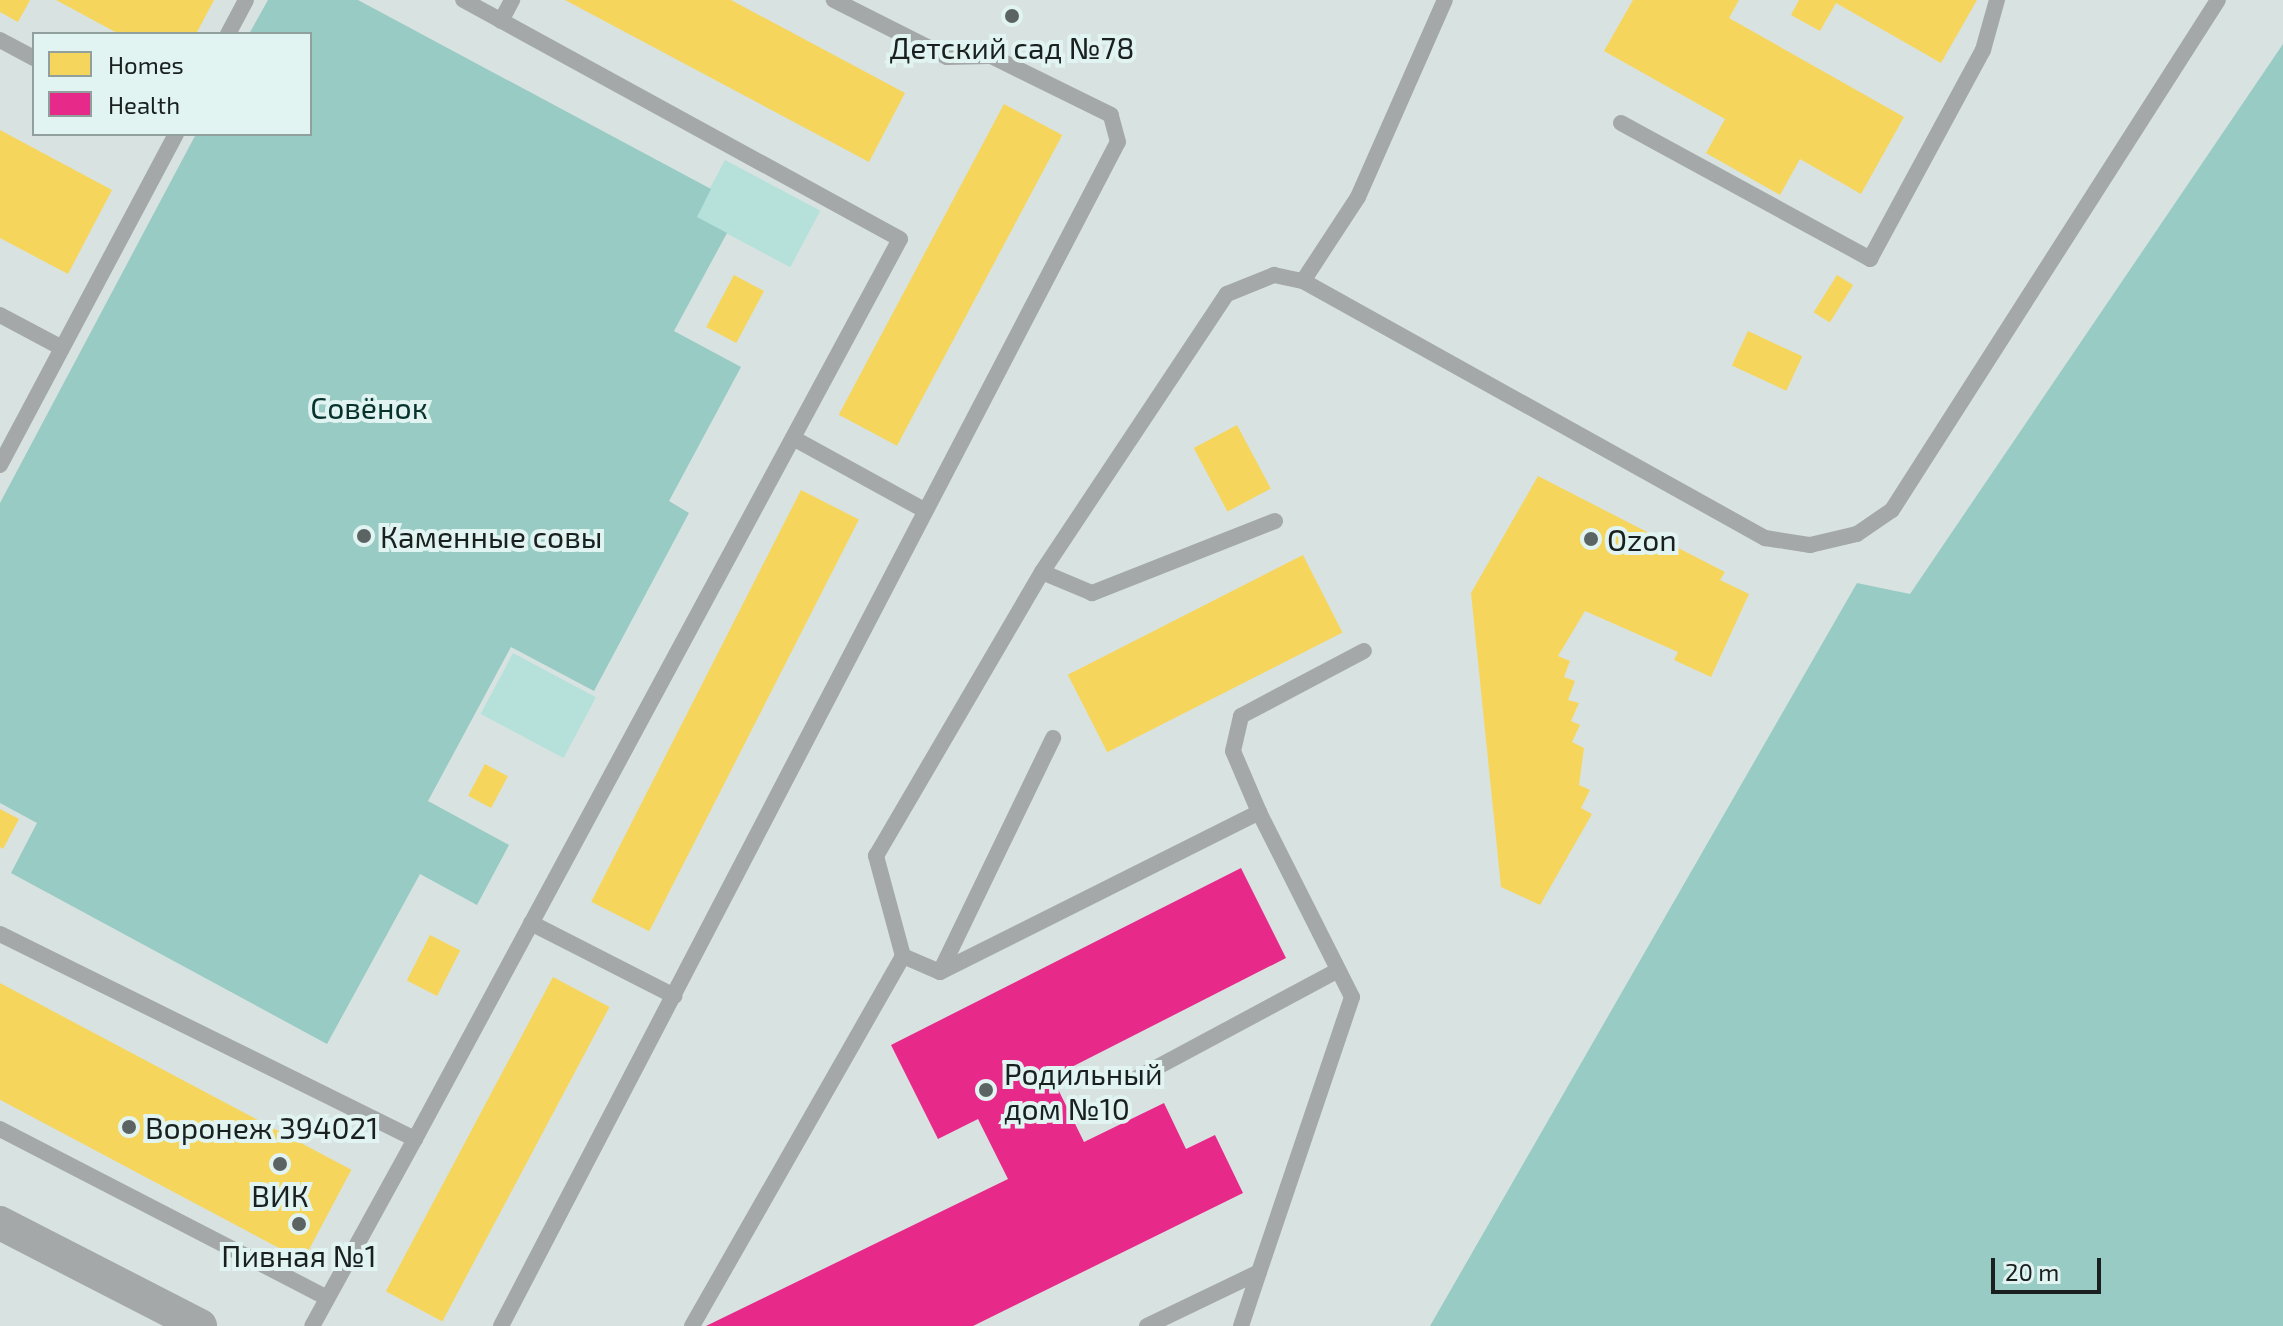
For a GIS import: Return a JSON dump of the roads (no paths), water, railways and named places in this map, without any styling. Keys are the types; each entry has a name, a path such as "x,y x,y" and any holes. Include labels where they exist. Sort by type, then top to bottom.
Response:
{"street":[{"path":"0,1223 200,1326"}],"lane":[{"path":"229,32 246,0"},
{"path":"312,1326 900,239 463,0"},
{"path":"501,21 512,0"},
{"path":"501,1326 674,996 922,509 1118,142 1111,115 991,56 947,57 834,0"},
{"path":"1303,281 1358,197 1445,0"},
{"path":"1621,123 1870,259 1983,50 1997,0"},
{"path":"692,1326 903,956 876,856 1042,572 1227,294 1266,276 1303,281 1765,538 1810,545 1857,534 1892,510 2218,0"},
{"path":"0,40 32,57"},
{"path":"0,465 175,136"},
{"path":"0,315 62,348"},
{"path":"793,438 922,509"},
{"path":"1042,572 1092,593 1275,521"},
{"path":"1241,1326 1352,997 1259,812 1233,751 1241,716 1364,651"},
{"path":"940,972 1053,738"},
{"path":"940,972 1259,812"},
{"path":"531,923 674,996"},
{"path":"0,934 415,1139"},
{"path":"903,956 940,972"},
{"path":"1137,1078 1338,970"},
{"path":"0,1129 327,1298"},
{"path":"1147,1326 1259,1272"}],"place":[{"name":"Детский сад №78","path":"1012,16"},
{"name":"Каменные совы","path":"364,536"},
{"name":"Ozon","path":"1591,539"},
{"name":"Родильный дом №10","path":"986,1090"},
{"name":"Воронеж 394021","path":"129,1127"},
{"name":"ВИК","path":"280,1164"},
{"name":"Пивная №1","path":"299,1224"}],"park label":[{"name":"Совёнок","path":"369,407"}]}
